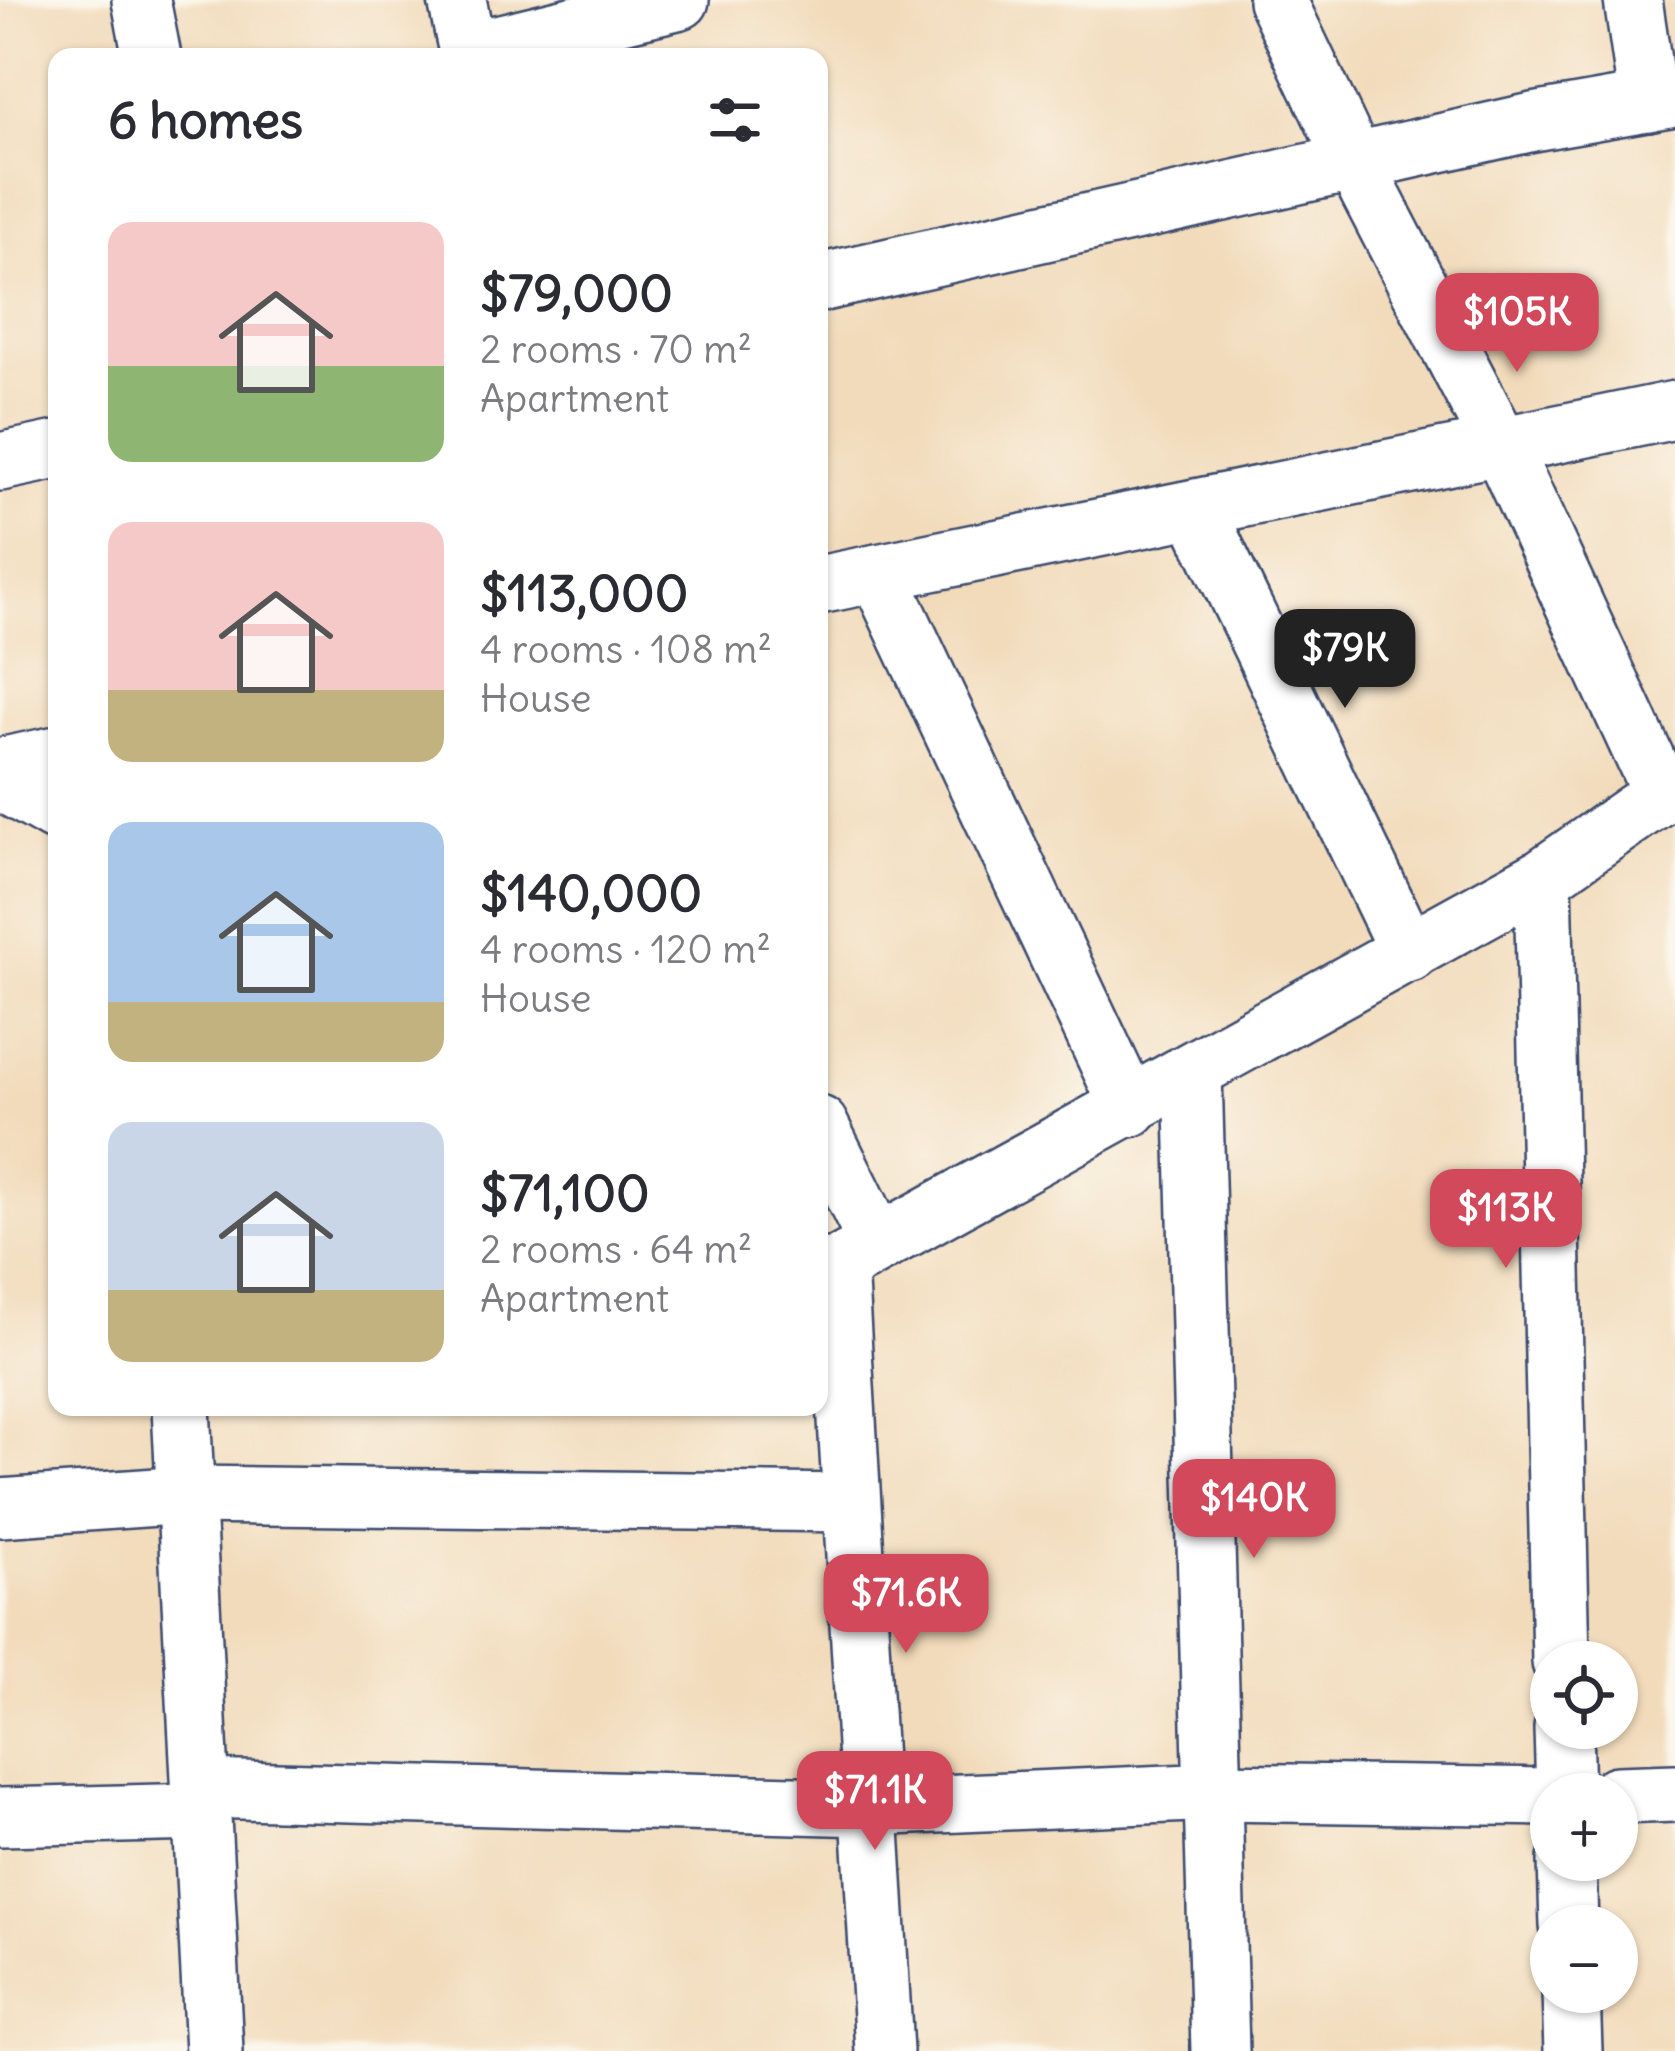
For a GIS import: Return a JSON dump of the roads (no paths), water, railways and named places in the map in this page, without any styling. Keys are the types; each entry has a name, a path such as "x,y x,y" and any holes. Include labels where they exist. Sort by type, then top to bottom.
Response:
{"street":[{"path":"141,0 150,48"},
{"path":"465,36 680,0"},
{"path":"844,1258 1130,1108 1543,878 1669,790 1277,0"},
{"path":"828,281 1533,122 1662,99 1633,0"},
{"path":"828,583 1675,410"},
{"path":"0,462 48,452"},
{"path":"1196,509 1409,953"},
{"path":"878,573 1130,1108"},
{"path":"0,767 48,757"},
{"path":"0,781 48,808"},
{"path":"1543,878 1561,1641"},
{"path":"1192,1073 1220,2051"},
{"path":"828,1173 844,1258 851,1503 884,2051"},
{"path":"182,1416 214,2051"},
{"path":"0,1508 186,1495 851,1503"},
{"path":"0,1817 201,1801 868,1807 1215,1792 1530,1797"},
{"path":"1638,1795 1675,1793"},
{"path":"1572,2013 1574,2051"}]}
